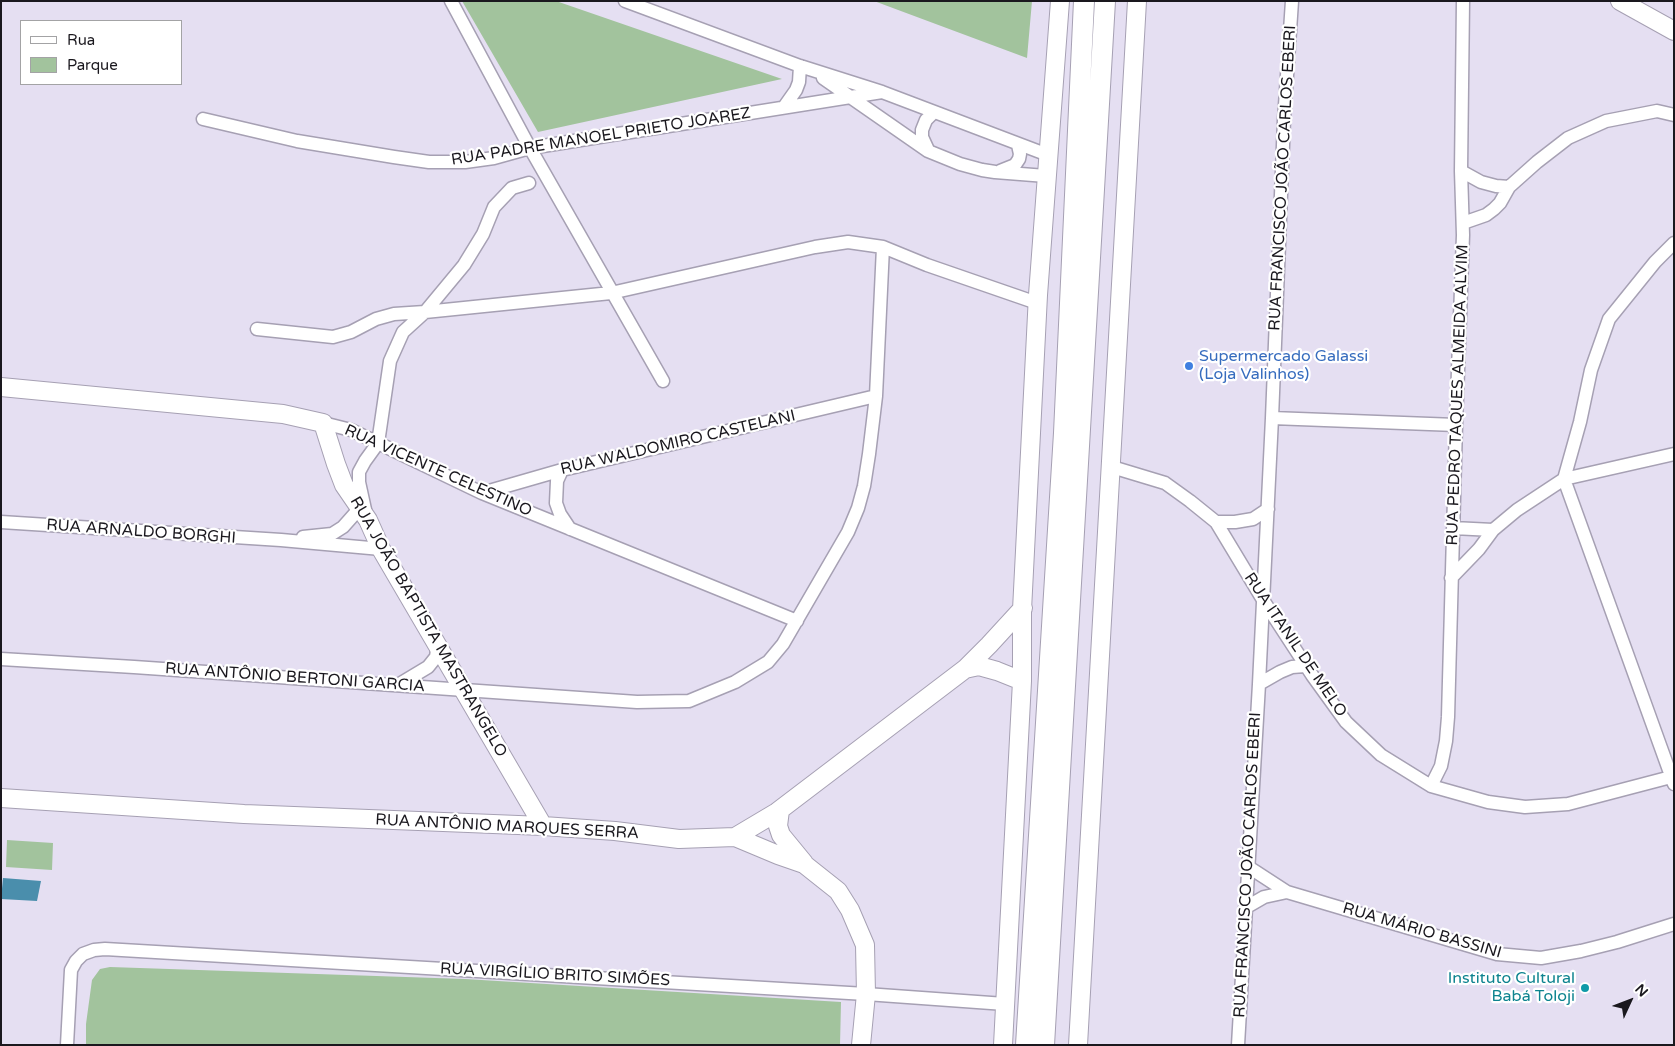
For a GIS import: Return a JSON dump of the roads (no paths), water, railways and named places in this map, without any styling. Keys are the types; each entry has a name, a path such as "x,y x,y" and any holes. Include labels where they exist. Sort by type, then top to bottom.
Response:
{"main road":[{"path":"1026,1045 1064,433 1084,1"},
{"path":"1044,1045 1095,199 1105,1"}],"street":[{"path":"451,1 530,148 663,381"},
{"path":"626,1 813,71 882,92 933,113 1048,155"},
{"path":"1003,1045 1022,681 1023,608 1037,303 1060,1"},
{"path":"1078,1045 1137,1"},
{"name":"RUA FRANCISCO JOÃO CARLOS EBERI","path":"1238,1045 1259,684 1284,120 1292,1"},
{"name":"RUA PEDRO TAQUES ALMEIDA ALVIM","path":"1431,786 1441,766 1446,741 1463,222 1461,171 1463,1"},
{"path":"1620,1 1674,31"},
{"path":"784,107 796,90 799,82 800,66"},
{"path":"813,71 928,151 960,164 995,172 1046,176"},
{"name":"RUA PADRE MANOEL PRIETO JOAREZ","path":"204,119 297,141 429,162 465,162 494,158 530,148 882,92"},
{"path":"1463,222 1486,215 1494,209 1500,203 1509,187 1568,138 1606,122 1657,111 1674,115"},
{"path":"928,151 922,137 922,130 926,120 933,113"},
{"path":"995,172 1015,165 1020,154 1018,145"},
{"path":"1461,171 1481,182 1509,187"},
{"path":"363,514 359,472 378,443 390,360 403,332 425,312 464,265 482,234 494,206 512,188 529,183"},
{"path":"258,329 333,337 351,332 376,319 394,314 611,292 815,247 848,242 883,247 927,266 1037,303"},
{"path":"1672,780 1564,480 1580,422 1590,370 1609,319 1655,262 1674,243"},
{"name":"RUA ANTÔNIO BERTONI GARCIA","path":"1,659 637,702 689,701 735,682 768,662 783,644 848,532 858,508 867,470 876,396 883,247"},
{"name":"RUA VICENTE CELESTINO","path":"1,387 283,414 350,430 482,493 797,621"},
{"name":"RUA WALDOMIRO CASTELANI","path":"482,493 562,470 876,396"},
{"path":"1272,418 1456,425"},
{"name":"RUA JOÃO BAPTISTA MASTRANGELO","path":"323,423 344,485 363,514 381,550 438,643 544,826"},
{"path":"1451,578 1479,549 1493,530 1517,510 1564,480 1674,454"},
{"name":"RUA ITANIL DE MELO","path":"1112,467 1165,483 1190,500 1216,522 1263,600 1306,666 1346,722 1380,755 1431,786 1488,802 1525,807 1568,804 1672,780"},
{"path":"562,470 557,481 556,503 560,514 570,529"},
{"path":"1216,522 1253,520 1268,509"},
{"name":"RUA ARNALDO BORGHI","path":"281,540 332,534 363,514"},
{"name":"RUA ARNALDO BORGHI","path":"1,522 281,540 381,550"},
{"path":"1453,528 1493,530"},
{"path":"735,837 780,810 965,669 1023,608"},
{"path":"398,685 428,667 436,657 438,643"},
{"path":"965,669 979,666 1022,681"},
{"path":"1259,684 1292,667 1306,666"},
{"name":"RUA ANTÔNIO MARQUES SERRA","path":"1,798 244,814 544,826 615,831 679,839 735,837 804,864 838,891 859,928 864,945 866,994 861,1045"},
{"path":"780,810 778,826 781,835 804,864"},
{"name":"RUA MÁRIO BASSINI","path":"1247,866 1287,892 1497,954 1541,958 1590,949 1674,924"},
{"name":"RUA MÁRIO BASSINI","path":"1245,908 1264,897 1287,892"},
{"name":"RUA VIRGÍLIO BRITO SIMÕES","path":"67,1045 71,970 83,954 105,949 1006,1004"}],"water":[{"path":"3,878 41,881 37,901 1,899"}],"place":[{"name":"Supermercado Galassi (Loja Valinhos)","path":"1189,366"},
{"name":"Instituto Cultural Babá Toloji","path":"1585,988"}]}
